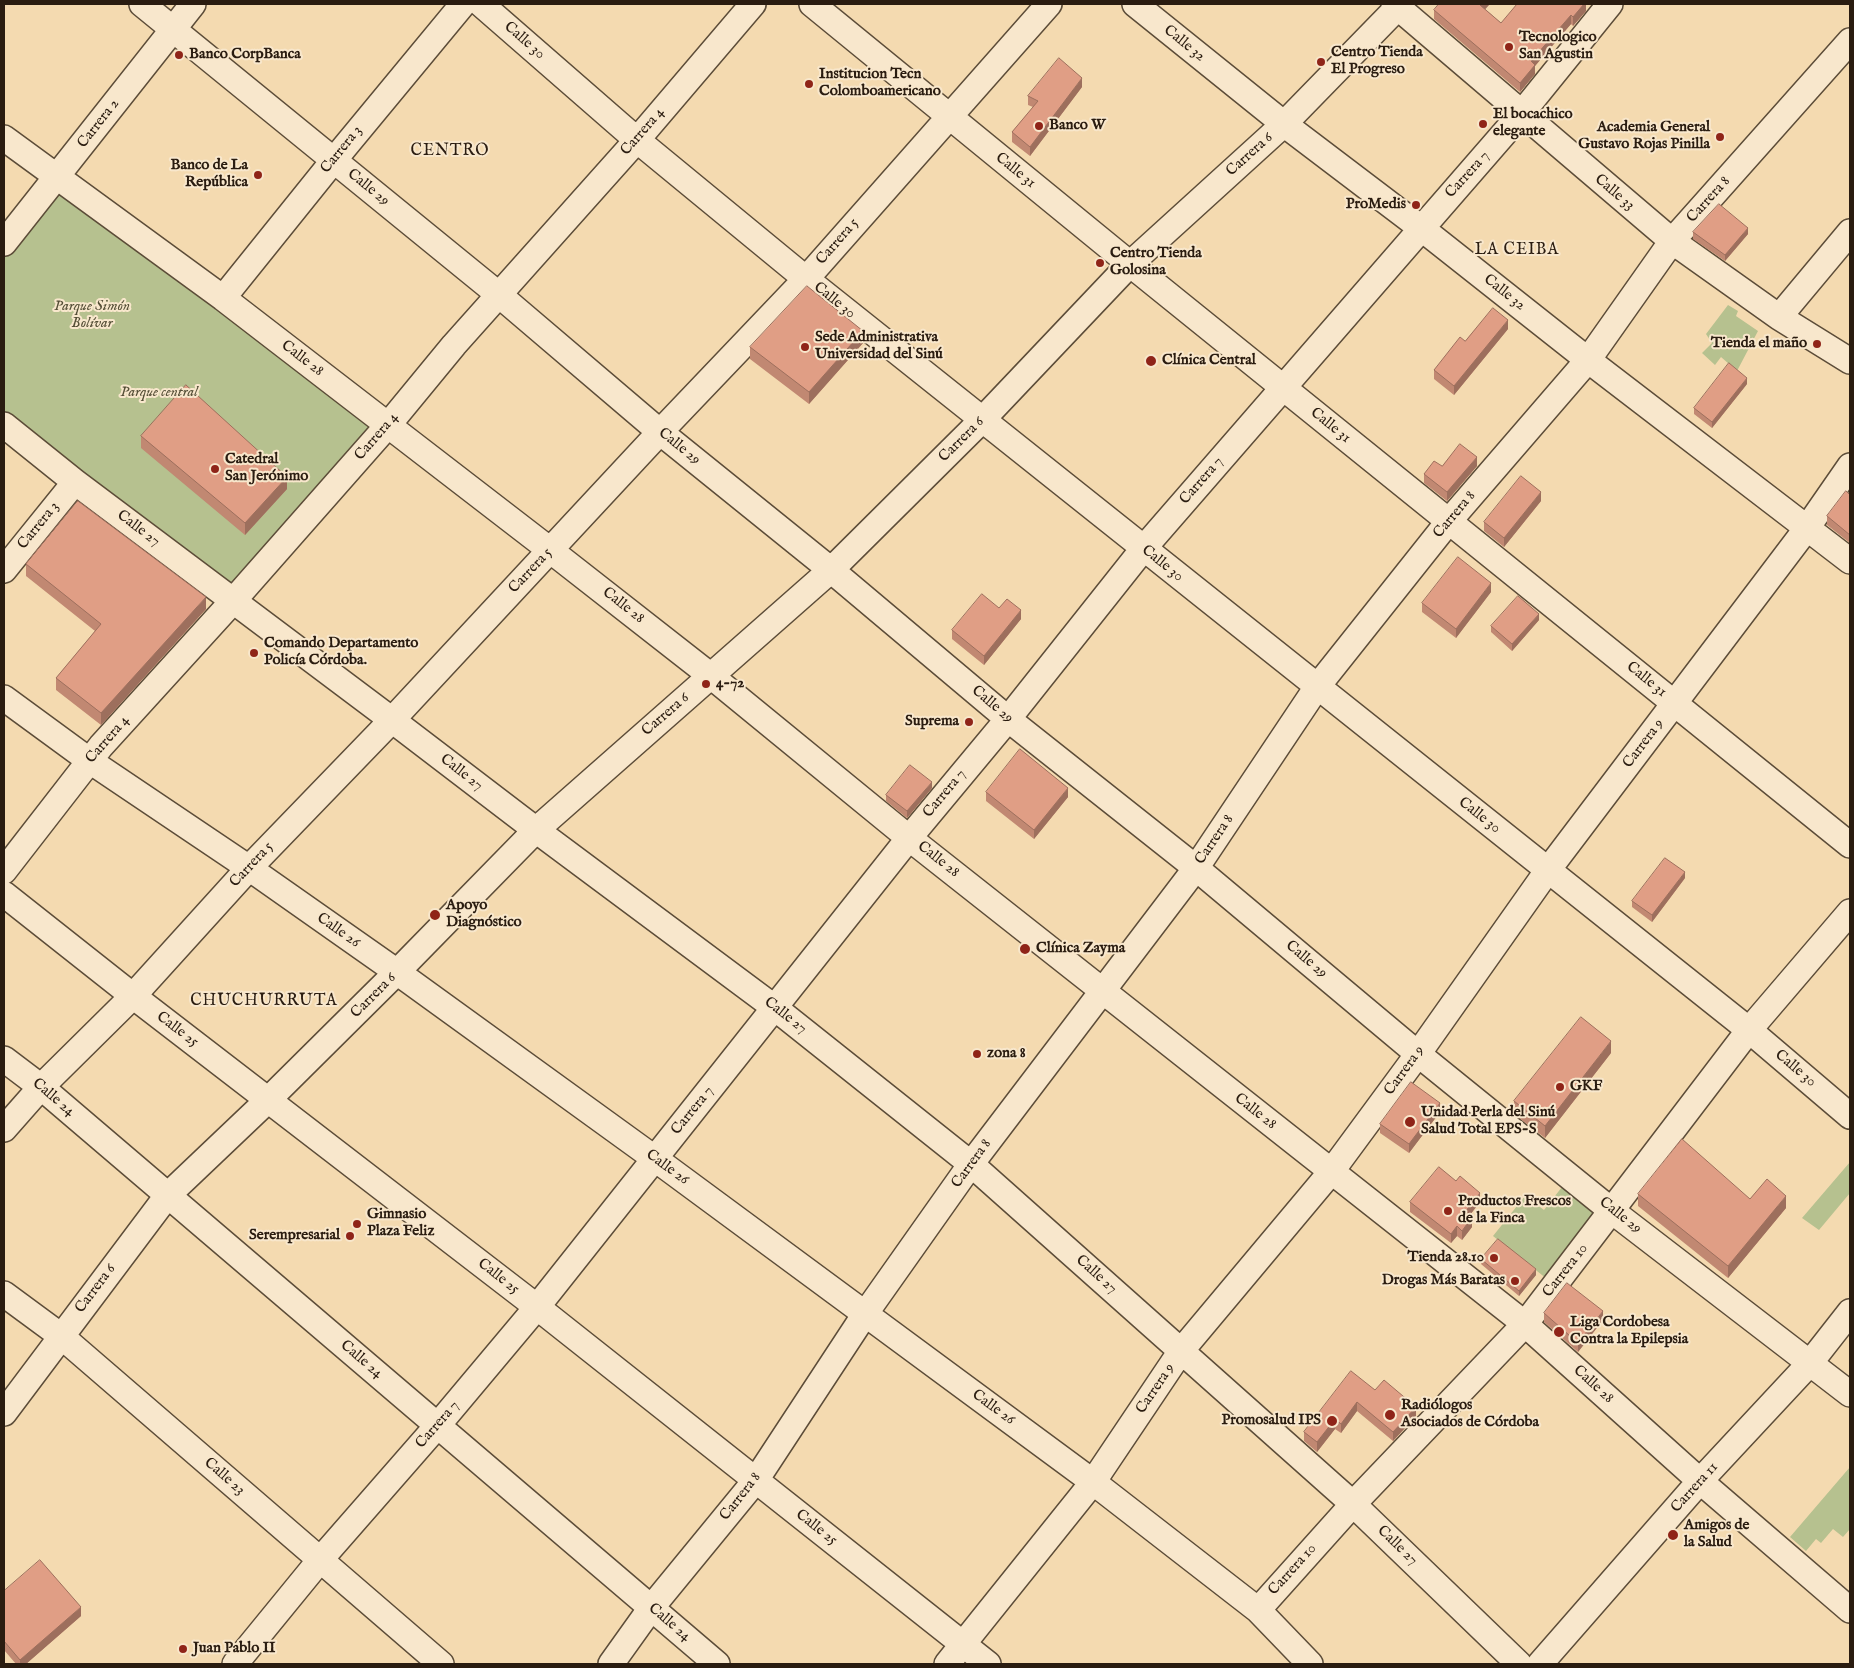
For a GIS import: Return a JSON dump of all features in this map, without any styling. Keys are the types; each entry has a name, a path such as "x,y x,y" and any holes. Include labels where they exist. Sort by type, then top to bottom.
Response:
{"street":[{"name":"Calle 29","path":"142,4 498,294 660,432 831,570 1008,718 1196,868 1418,1054 1612,1211 1850,1394"},
{"name":"Carrera 2","path":"4,243 193,4"},
{"name":"Carrera 3","path":"222,298 463,4"},
{"name":"Calle 30","path":"481,4 637,140 806,279 1749,1030 1850,1116"},
{"name":"Carrera 4","path":"4,871 90,761 389,424 498,294 637,140 752,4"},
{"name":"Calle 31","path":"812,4 1130,264 1850,845"},
{"name":"Carrera 5","path":"4,1129 41,1087 133,996 248,868 392,720 660,432 806,279 1049,4"},
{"name":"Calle 32","path":"1135,4 1284,124 1850,561"},
{"name":"Carrera 7","path":"236,1664 320,1560 438,1425 537,1307 909,838 1143,549 1282,387 1522,114 1610,4"},
{"name":"Carrera 6","path":"4,1413 167,1196 268,1100 536,830 831,570 982,420 1130,264 1284,124 1398,5"},
{"name":"Calle 33","path":"1398,5 1522,114 1672,241 1779,317 1850,361"},
{"name":"Carrera 8","path":"611,1664 651,1608 756,1480 865,1314 971,1164 1196,868 1317,687 1449,521 1588,360 1672,241 1850,41"},
{"name":"Calle 28","path":"4,138 222,298 389,424 711,676 909,838 1525,1324 1700,1481 1850,1610"},
{"path":"1779,317 1850,232"},
{"name":"Calle 27","path":"4,425 75,482 536,830 776,1008 971,1164 1353,1504 1519,1664"},
{"name":"Carrera 9","path":"947,1664 1093,1482 1181,1351 1331,1172 1418,1054 1548,870 1807,528 1850,466"},
{"name":"Carrera 3","path":"4,570 75,482"},
{"name":"Calle 26","path":"4,698 90,761 397,972 654,1158 1093,1482 1258,1610 1310,1664"},
{"name":"Calle 25","path":"4,894 133,996 537,1307 988,1664"},
{"name":"Carrera 10","path":"1258,1610 1353,1504 1525,1324 1749,1030 1850,912"},
{"name":"Calle 24","path":"4,1059 41,1087 717,1664"},
{"name":"Calle 23","path":"4,1294 61,1336 441,1664"},
{"name":"Carrera 11","path":"1540,1664 1700,1481 1810,1363 1850,1312"}],"green space":[{"name":"Parque central","path":"58,182 379,424 234,591 83,475 84,473 80,472 4,411 4,251"},
{"path":"1728,305 1738,311 1736,316 1758,331 1737,371 1721,357 1715,365 1702,353 1712,343 1706,334"},
{"path":"1850,1162 1850,1193 1819,1230 1802,1218"},
{"path":"1562,1187 1598,1216 1547,1279 1493,1236 1525,1196 1544,1210"},
{"path":"1850,1467 1850,1529 1843,1537 1833,1529 1821,1543 1816,1539 1806,1551 1790,1537"}],"building":[{"path":"1439,4 1482,4 1480,5 1501,23 1517,4 1584,4 1573,17 1571,15 1531,61 1535,65 1520,83 1434,10"},
{"name":"Banco W","path":"1059,58 1082,78 1030,147 1012,132 1038,101 1028,96"},
{"path":"1719,204 1748,228 1725,255 1693,232"},
{"name":"Sede Administrativa Universidad del Sinú","path":"807,286 863,331 809,392 750,347"},
{"path":"1493,308 1508,320 1454,386 1434,370 1460,337 1465,341"},
{"path":"1729,363 1747,378 1712,422 1694,408"},
{"name":"Catedral San Jerónimo","path":"186,385 287,477 245,523 141,436"},
{"path":"1460,444 1477,457 1447,492 1424,474 1434,461 1442,466"},
{"path":"1521,476 1541,492 1504,538 1484,522"},
{"path":"1846,491 1850,495 1850,535 1827,516"},
{"path":"78,501 206,597 101,713 56,678 101,624 26,564"},
{"path":"1458,557 1491,583 1456,629 1422,603"},
{"path":"982,594 999,608 1007,599 1021,610 984,656 952,630"},
{"path":"1518,596 1539,614 1512,644 1491,626"},
{"path":"1020,749 1068,788 1034,830 986,792"},
{"path":"910,765 932,782 907,811 886,795"},
{"path":"1665,858 1685,872 1652,915 1632,901"},
{"path":"1581,1017 1611,1041 1545,1126 1514,1101"},
{"path":"1411,1082 1440,1103 1409,1144 1380,1124"},
{"path":"1682,1139 1750,1199 1767,1179 1786,1196 1728,1266 1638,1194"},
{"path":"1439,1167 1456,1181 1460,1176 1480,1193 1465,1212 1472,1217 1462,1231 1457,1226 1451,1234 1410,1202"},
{"path":"1498,1239 1536,1269 1519,1291 1481,1259"},
{"path":"1567,1283 1603,1311 1578,1343 1544,1313"},
{"path":"1351,1371 1375,1390 1384,1380 1416,1407 1393,1432 1357,1402 1341,1424 1335,1419 1317,1442 1304,1432"},
{"path":"40,1560 81,1607 20,1660 4,1641 4,1591"}],"place":[{"name":"Tecnologico San Agustin","path":"1509,47"},
{"name":"Banco CorpBanca","path":"179,55"},
{"name":"Centro Tienda El Progreso","path":"1321,62"},
{"name":"Institucion Tecn Colomboamericano","path":"809,84"},
{"name":"El bocachico elegante","path":"1483,124"},
{"name":"Banco W","path":"1039,126"},
{"name":"Academia General Gustavo Rojas Pinilla","path":"1720,137"},
{"name":"Banco de La República","path":"258,175"},
{"name":"ProMedis","path":"1416,205"},
{"name":"Centro Tienda Golosina","path":"1100,263"},
{"name":"Tienda el maño","path":"1817,344"},
{"name":"Sede Administrativa Universidad del Sinú","path":"805,347"},
{"name":"Clínica Central","path":"1151,361"},
{"name":"Catedral San Jerónimo","path":"215,469"},
{"name":"Comando Departamento Policía Córdoba.","path":"254,653"},
{"name":"4-72","path":"706,684"},
{"name":"Suprema","path":"969,722"},
{"name":"Apoyo Diagnóstico","path":"435,915"},
{"name":"Clínica Zayma","path":"1025,949"},
{"name":"zona 8","path":"977,1054"},
{"name":"GKF","path":"1560,1087"},
{"name":"Unidad Perla del Sinú Salud Total EPS-S","path":"1410,1122"},
{"name":"Productos Frescos de la Finca","path":"1448,1211"},
{"name":"Gimnasio Plaza Feliz","path":"357,1224"},
{"name":"Serempresarial","path":"350,1236"},
{"name":"Tienda 28.10","path":"1494,1258"},
{"name":"Drogas Más Baratas","path":"1515,1281"},
{"name":"Liga Cordobesa Contra la Epilepsia","path":"1559,1332"},
{"name":"Radiólogos Asociados de Córdoba","path":"1390,1415"},
{"name":"Promosalud IPS","path":"1332,1421"},
{"name":"Amigos de la Salud","path":"1673,1535"},
{"name":"Juan Pablo II","path":"183,1649"}],"district":[{"name":"CENTRO","path":"450,152"},
{"name":"LA CEIBA","path":"1517,251"},
{"name":"CHUCHURRUTA","path":"264,1002"}],"park label":[{"name":"Parque Simón Bolívar","path":"92,316"}]}
